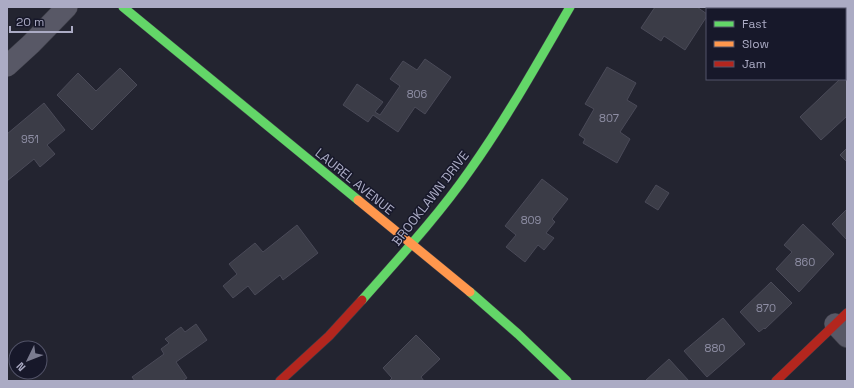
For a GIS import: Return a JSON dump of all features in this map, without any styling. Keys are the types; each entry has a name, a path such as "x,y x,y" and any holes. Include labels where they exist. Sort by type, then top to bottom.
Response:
{"street":[{"path":"7,66 67,7"},
{"name":"LAUREL AVENUE","path":"123,7 504,321 567,381"},
{"name":"BROOKLAWN DRIVE","path":"280,381 329,336 412,244 475,163 518,97 570,7"},
{"path":"776,381 843,325"}],"building":[{"path":"655,7 697,7 706,13 706,18 685,50 664,36 661,41 641,28"},
{"path":"425,59 451,77 425,114 415,107 398,132 373,115 368,122 343,105 357,84 383,102 375,112 380,115 400,86 390,79 403,61 417,70"},
{"path":"607,67 636,83 627,100 637,106 620,132 630,139 617,163 583,143 585,139 579,135 594,109 585,104"},
{"path":"120,68 137,85 92,130 57,95 78,73 96,91"},
{"path":"839,80 845,80 847,82 847,116 821,140 800,117"},
{"path":"44,103 65,130 47,145 55,154 40,167 34,159 7,181 7,134"},
{"path":"847,148 847,162 840,155"},
{"path":"542,179 568,199 552,219 555,222 546,233 554,238 544,250 538,245 525,262 506,247 516,235 505,226"},
{"path":"656,185 669,193 658,210 645,202"},
{"path":"847,209 847,240 832,224"},
{"path":"803,224 834,254 799,292 776,269 792,252 784,245"},
{"path":"297,225 318,253 283,280 280,275 255,295 248,286 233,298 223,286 237,274 229,264 255,243 263,252"},
{"path":"771,282 792,303 765,329 764,328 759,332 740,312"},
{"path":"723,318 745,344 707,377 684,351"},
{"path":"196,324 207,340 176,362 187,378 182,381 135,381 132,377 164,354 161,349 169,343 165,339 181,327 185,332"},
{"path":"416,335 440,359 421,377 424,381 389,381 392,378 383,368"},
{"path":"669,359 689,381 645,381"}],"traffic: fast":[{"path":"123,7 358,200"},
{"path":"362,300 404,253 458,187 484,150 509,110 570,7"},
{"path":"470,292 518,334 567,381"}],"traffic: slow":[{"path":"358,200 470,292"}],"traffic: jam":[{"path":"280,381 329,336 362,300"},
{"path":"776,381 847,313"}]}
